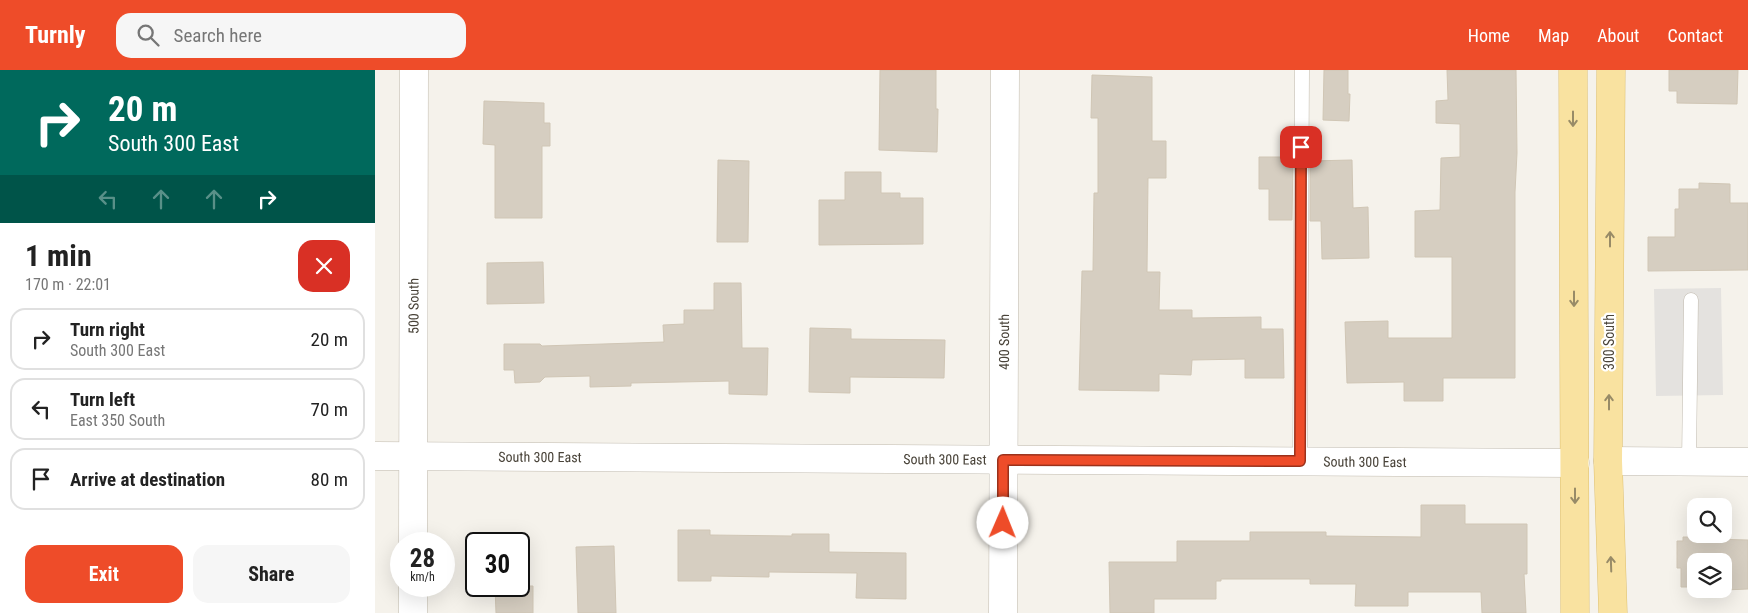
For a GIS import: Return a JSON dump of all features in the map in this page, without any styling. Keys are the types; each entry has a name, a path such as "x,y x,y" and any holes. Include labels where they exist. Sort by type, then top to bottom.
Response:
{"main road":[{"path":"1573,70 1575,613"},
{"name":"300 South","path":"1611,70 1608,461 1613,613"}],"street":[{"name":"500 South","path":"413,532 414,70"},
{"name":"400 South","path":"1003,613 1005,70"},
{"name":"South 300 East","path":"375,456 1575,463"},
{"path":"1608,461 1748,462"},
{"path":"413,597 413,613"}],"lane":[{"path":"1300,461 1302,70"},
{"path":"1689,462 1691,300"}],"shaded area":[{"path":"1721,288 1723,395 1656,396 1654,289"}],"building":[{"path":"880,70 936,70 936,109 938,109 937,152 879,150"},
{"path":"1324,70 1348,70 1348,94 1350,94 1349,121 1323,120"},
{"path":"1447,70 1516,70 1515,378 1443,378 1443,401 1404,401 1404,382 1347,383 1345,322 1388,321 1388,338 1452,338 1452,257 1415,257 1415,211 1440,210 1441,158 1460,157 1460,124 1436,123 1436,101 1448,100"},
{"path":"1669,70 1738,70 1737,104 1677,103 1677,91 1669,91"},
{"path":"1092,75 1152,77 1152,141 1166,141 1166,178 1148,178 1147,272 1160,272 1159,310 1192,310 1192,318 1261,317 1261,329 1283,329 1284,378 1245,378 1245,359 1192,360 1191,375 1159,374 1159,391 1079,390 1082,271 1093,271 1094,193 1098,193 1098,118 1091,118"},
{"path":"484,101 544,103 544,123 550,123 550,146 542,146 542,218 495,218 495,145 483,144"},
{"path":"1259,157 1293,157 1292,220 1269,220 1269,189 1259,189"},
{"path":"718,160 749,161 748,242 717,242"},
{"path":"1352,160 1353,208 1368,207 1369,258 1322,259 1321,221 1310,221 1310,161"},
{"path":"845,172 881,172 881,193 900,193 900,198 923,198 923,244 819,245 819,200 845,200"},
{"path":"1699,183 1730,184 1730,203 1748,203 1748,270 1648,271 1648,237 1675,237 1675,209 1679,209 1679,189 1699,189"},
{"path":"543,262 544,303 487,304 487,263"},
{"path":"714,283 741,283 742,348 768,348 767,395 729,394 729,381 631,383 631,386 590,387 590,376 545,377 540,382 515,383 514,370 504,370 504,344 540,344 542,346 664,342 663,325 684,324 684,310 714,310"},
{"path":"810,328 851,329 851,339 945,340 944,378 850,377 850,393 809,392"},
{"path":"1421,505 1465,505 1465,524 1527,524 1527,574 1524,574 1526,613 1482,613 1481,592 1408,592 1408,606 1355,606 1356,584 1310,584 1310,579 1221,579 1221,581 1216,581 1216,599 1154,599 1154,613 1110,613 1109,562 1177,562 1177,541 1250,541 1250,532 1326,532 1326,536 1421,537"},
{"path":"678,530 710,530 710,535 792,536 792,534 829,534 829,552 906,553 906,599 856,598 857,573 769,572 769,577 711,576 711,581 678,581"},
{"path":"1683,537 1687,537 1687,543 1732,543 1732,540 1748,540 1748,589 1732,590 1732,553 1687,553 1687,587 1681,587 1681,568 1677,568 1677,541 1683,541"},
{"path":"614,546 616,613 578,613 576,547"},
{"path":"530,586 533,586 533,613 496,613 495,597 530,597"}],"route":[{"path":"1003,523 1003,460 1300,461 1301,147"}]}
